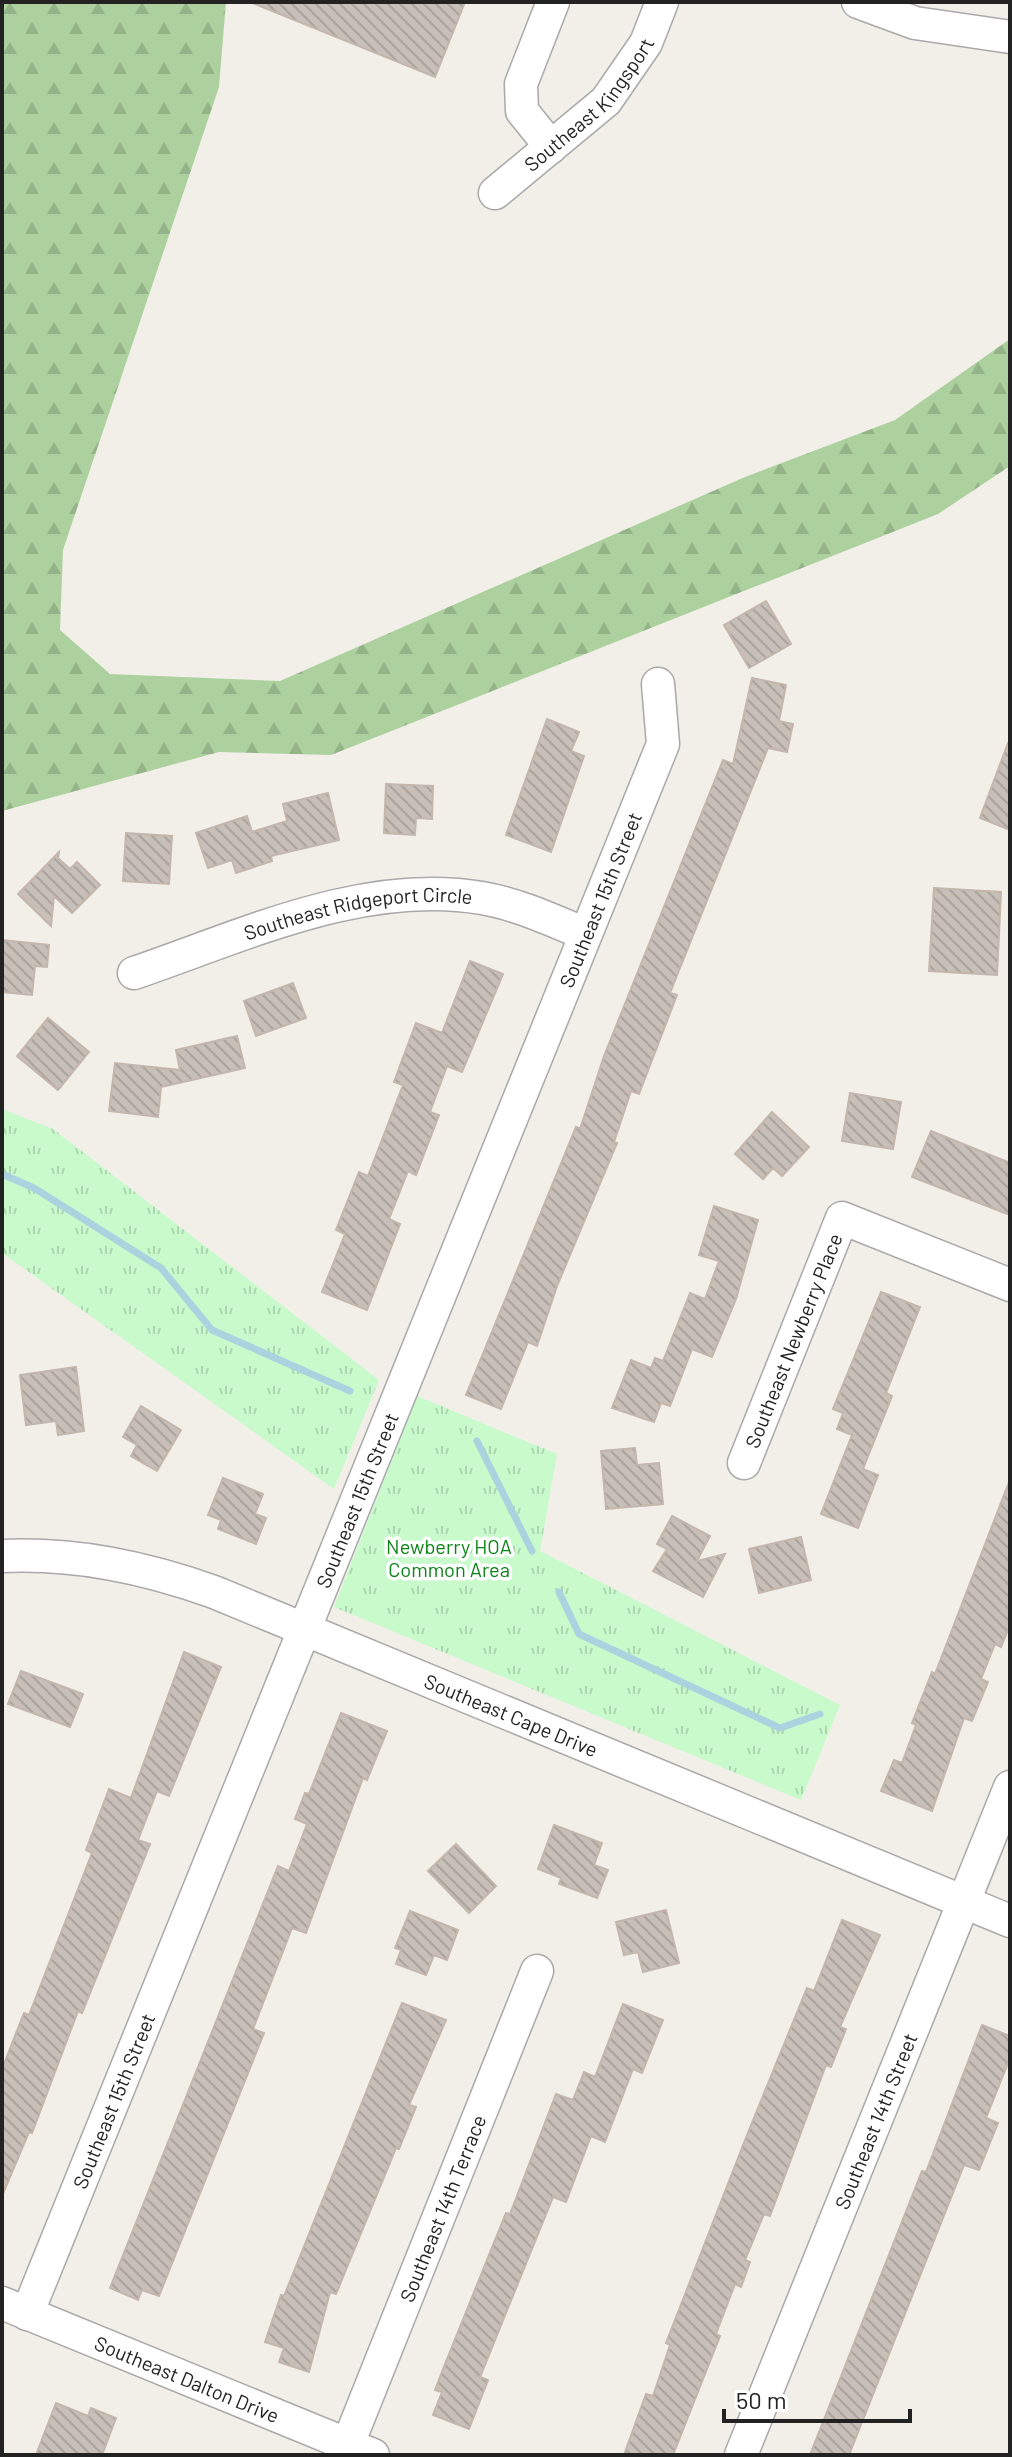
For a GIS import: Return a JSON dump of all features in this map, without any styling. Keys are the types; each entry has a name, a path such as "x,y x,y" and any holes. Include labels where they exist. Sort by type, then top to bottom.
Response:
{"street":[{"path":"551,147 522,111 521,84 553,2"},
{"name":"Southeast Kingsport","path":"495,193 606,101 646,43 662,2"},
{"path":"858,2 915,23 1010,37"},
{"name":"Southeast 15th Street","path":"15,2309 304,1629 663,744 658,684"},
{"name":"Southeast Ridgeport Circle","path":"134,973 319,911 369,899 415,895 482,898 524,909 585,934"},
{"name":"Southeast Newberry Place","path":"744,1463 842,1218 1010,1285"},
{"name":"Southeast Cape Drive","path":"2,1556 66,1556 169,1576 1010,1921"},
{"name":"Southeast 14th Street","path":"741,2455 1010,1787"},
{"name":"Southeast 14th Terrace","path":"361,2450 537,1971"},
{"name":"Southeast Dalton Drive","path":"15,2309 361,2450"}],"green space":[{"path":"2,2 226,2 219,87 63,550 60,630 110,674 280,681 745,477 895,420 1010,339 1010,466 938,514 331,755 219,752 2,811"},
{"path":"2,1109 53,1129 379,1380 334,1489 2,1253"},
{"name":"Newberry HOA Common Area","path":"417,1396 557,1454 540,1551 840,1705 801,1800 334,1607"}],"building":[{"path":"250,2 465,2 435,77"},
{"path":"766,601 791,644 749,668 724,625"},
{"path":"752,678 786,685 779,721 793,724 787,752 768,748 670,993 677,995 639,1094 631,1091 614,1142 617,1143 557,1286 537,1346 528,1342 501,1409 466,1395 576,1127 580,1129 604,1056 723,760 733,764"},
{"path":"547,719 579,732 571,751 584,756 551,852 506,835"},
{"path":"1010,743 1010,830 980,818"},
{"path":"386,784 433,786 432,819 416,818 415,835 384,833"},
{"path":"328,793 339,840 271,856 272,861 236,873 232,860 208,868 196,833 247,816 252,832 287,821 283,804"},
{"path":"126,833 172,836 169,884 123,881"},
{"path":"59,852 58,858 70,869 77,862 100,885 72,913 54,896 51,926 18,894"},
{"path":"934,888 1001,892 997,975 929,971"},
{"path":"2,940 49,945 47,967 35,966 32,995 2,992"},
{"path":"470,961 503,974 462,1072 447,1066 430,1112 439,1115 416,1175 408,1171 389,1219 400,1224 367,1310 322,1292 345,1234 336,1230 359,1172 368,1176 403,1085 394,1082 416,1023 442,1033"},
{"path":"293,983 306,1018 256,1036 244,1001"},
{"path":"48,1018 89,1052 58,1090 17,1056"},
{"path":"237,1036 245,1068 161,1087 158,1117 109,1111 115,1063 180,1070 176,1050"},
{"path":"850,1093 901,1102 893,1149 842,1141"},
{"path":"772,1112 809,1147 782,1176 773,1168 763,1179 735,1154"},
{"path":"931,1131 1010,1163 1010,1215 912,1177"},
{"path":"714,1206 758,1220 736,1299 712,1357 692,1349 670,1406 661,1403 654,1422 612,1408 631,1360 651,1368 655,1358 663,1361 690,1293 705,1299 719,1261 699,1255"},
{"path":"881,1292 920,1307 886,1393 892,1396 863,1469 878,1475 858,1528 821,1514 852,1435 837,1429 843,1413 833,1409"},
{"path":"76,1367 84,1431 58,1435 56,1421 26,1425 20,1375"},
{"path":"141,1406 181,1430 157,1471 131,1456 137,1445 123,1437"},
{"path":"635,1448 637,1465 659,1463 663,1504 606,1509 601,1451"},
{"path":"223,1478 263,1494 255,1514 266,1518 256,1544 218,1529 221,1520 208,1515"},
{"path":"1009,1482 1010,1625 1001,1647 995,1644 981,1679 988,1682 972,1721 964,1718 932,1811 881,1791 894,1760 902,1763 916,1725 912,1723 932,1672 935,1674"},
{"path":"672,1516 710,1536 697,1561 725,1554 703,1597 653,1571 667,1549 657,1544"},
{"path":"801,1537 811,1580 759,1593 749,1549"},
{"path":"184,1652 221,1667 169,1796 157,1791 138,1840 150,1844 82,2013 78,2011 32,2133 29,2132 2,2196 2,2069 24,2013 29,2015 92,1853 86,1850 109,1789 131,1798"},
{"path":"21,1671 83,1694 70,1727 8,1704"},
{"path":"341,1713 387,1731 367,1780 363,1778 306,1933 292,1928 253,2029 264,2033 159,2296 142,2290 138,2300 110,2288 278,1866 289,1871 307,1824 295,1819 305,1793 309,1794"},
{"path":"554,1825 602,1843 594,1865 608,1870 597,1898 559,1884 561,1878 538,1869"},
{"path":"456,1844 496,1886 469,1913 428,1871"},
{"path":"666,1910 679,1963 643,1972 638,1952 624,1955 616,1922"},
{"path":"410,1911 458,1930 447,1960 434,1955 426,1975 396,1964 401,1950 395,1948"},
{"path":"842,1920 880,1935 840,2027 846,2029 831,2067 826,2065 770,2216 764,2214 745,2260 750,2262 741,2287 735,2284 716,2334 720,2336 673,2455 624,2455 646,2394 653,2396 670,2345 666,2343 747,2135 807,1988 814,1991"},
{"path":"402,2003 446,2020 409,2105 416,2107 399,2149 396,2148 336,2294 330,2292 309,2372 279,2362 284,2348 265,2342 281,2295 284,2296"},
{"path":"623,2004 663,2020 642,2073 633,2069 605,2142 591,2136 566,2202 553,2197 480,2377 488,2380 469,2429 433,2415 442,2392 435,2390 506,2213 510,2214 556,2094 573,2100 584,2072 595,2077"},
{"path":"982,2025 1010,2036 1010,2058 986,2118 998,2123 979,2170 964,2165 849,2455 810,2455 922,2171 926,2172"},
{"path":"56,2403 88,2416 91,2408 116,2418 102,2455 36,2455"}],"waterway":[{"path":"2,1174 34,1188 161,1268 212,1330 350,1391"},
{"path":"477,1441 532,1551"},
{"path":"559,1592 579,1634 780,1728 820,1714"}]}
